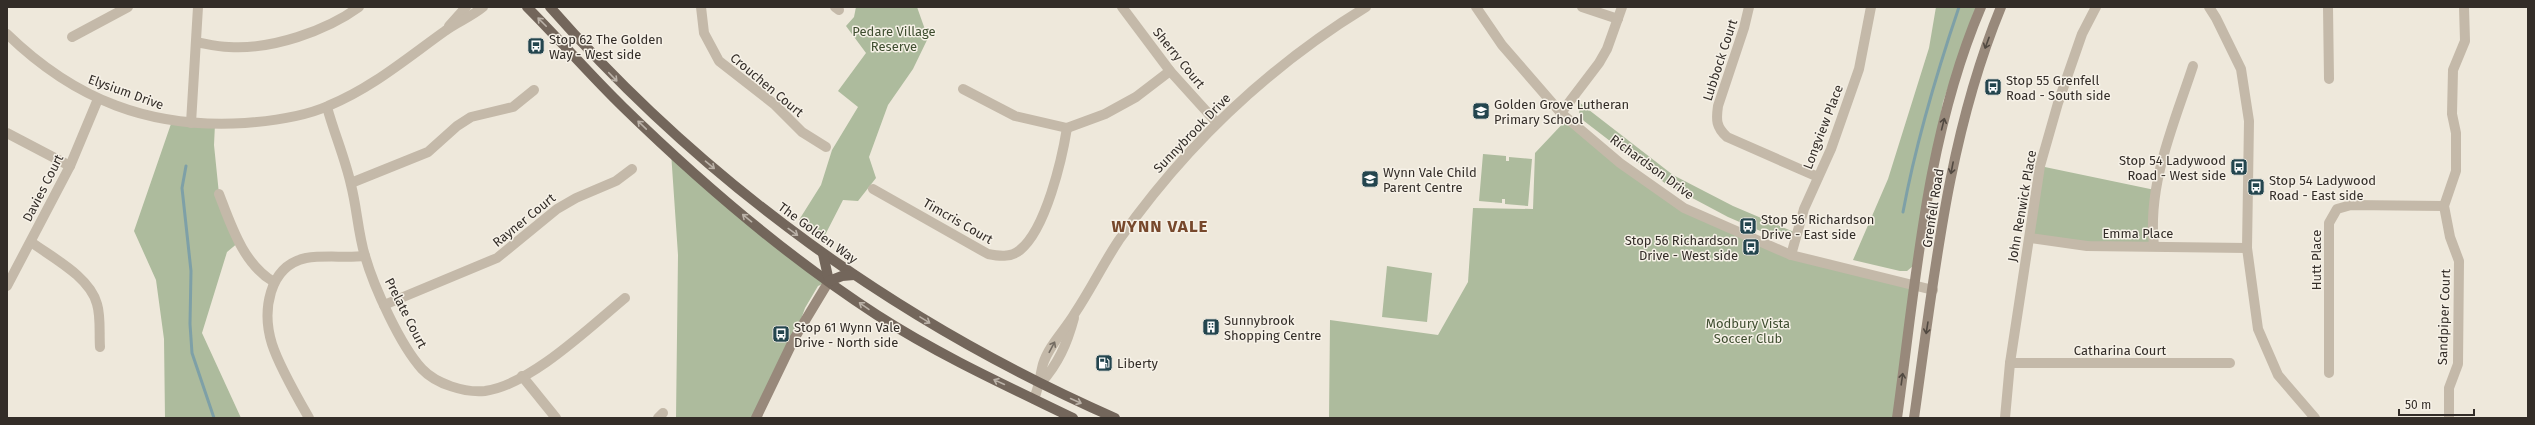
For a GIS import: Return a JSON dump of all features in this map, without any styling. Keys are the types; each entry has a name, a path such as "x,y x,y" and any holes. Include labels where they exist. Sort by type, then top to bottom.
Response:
{"main road":[{"path":"527,7 603,87 679,159 746,217 829,281 909,335 976,372 1073,418"},
{"name":"The Golden Way","path":"550,7 616,80 669,129 764,210 823,254 959,341 1041,383 1115,418"},
{"name":"Grenfell Road","path":"1897,418 1938,143 1956,76 1982,7"},
{"name":"Grenfell Road","path":"1914,418 1946,201 1961,126 1978,67 2001,7"},
{"path":"823,254 829,281"},
{"path":"756,418 794,339 829,281 842,276 854,275"}],"street":[{"path":"72,37 128,7"},
{"path":"191,123 198,7"},
{"path":"196,42 229,47 250,47 293,38 331,25 359,7"},
{"name":"Elysium Drive","path":"447,29 466,7"},
{"name":"Elysium Drive","path":"7,34 55,75 98,99 157,119 191,123 220,124 261,122 327,107 367,87 447,29 470,18 484,7"},
{"name":"Crouchen Court","path":"701,7 704,33 719,61 774,104 802,132 826,147"},
{"name":"Sherry Court","path":"1122,7 1170,71 1217,123"},
{"name":"Sunnybrook Drive","path":"1034,399 1041,383 1043,364 1059,334 1075,313 1102,265 1149,200 1179,162 1217,123 1278,68 1336,25 1366,7"},
{"name":"Richardson Drive","path":"1476,7 1502,45 1561,113 1620,163 1684,208 1791,255 1933,290"},
{"path":"1582,7 1618,19"},
{"path":"1561,113 1599,63 1607,49 1622,7"},
{"name":"Lubbock Court","path":"1749,7 1744,28 1718,106 1716,119 1719,130 1727,137 1818,177"},
{"name":"Longview Place","path":"1791,255 1804,209 1831,149 1859,69 1871,7"},
{"name":"John Renwick Place","path":"2005,418 2010,363 2040,166 2058,103 2082,34 2096,7"},
{"path":"2209,7 2241,69 2249,121 2247,248 2258,329 2278,375 2315,418"},
{"path":"2328,7 2330,79"},
{"name":"Sandpiper Court","path":"2449,418 2449,388 2458,364 2459,261 2450,237 2444,206 2456,171 2456,134 2452,114 2453,70 2465,41 2464,7"},
{"path":"2154,246 2152,227 2155,190 2163,157 2193,66"},
{"path":"963,89 1015,116 1066,128 1105,114 1136,97 1170,71"},
{"path":"351,183 428,152 457,126 471,117 513,106 534,90"},
{"name":"Davies Court","path":"7,286 70,166 98,99"},
{"name":"Prelate Court","path":"327,107 351,183 365,256 384,305 410,353 422,370 440,381 455,387 485,391 522,376 539,367 625,298"},
{"name":"Timcris Court","path":"873,189 988,254 1005,256 1020,251 1033,235 1062,163 1066,128"},
{"path":"7,132 70,166"},
{"name":"Rayner Court","path":"384,305 498,258 511,249 541,220 557,209 576,198 616,181 632,169"},
{"path":"219,194 238,242 264,276 274,282"},
{"name":"Hutt Place","path":"2329,373 2329,223 2337,209 2352,206 2444,206"},
{"name":"Emma Place","path":"2030,238 2087,246 2247,248"},
{"path":"31,242 87,283 94,293 98,306 100,347"},
{"path":"309,418 272,344 269,314 270,294 274,282 290,266 306,258 365,256"},
{"name":"Catharina Court","path":"2010,363 2230,363"},
{"path":"522,376 556,418"}],"green space":[{"name":"Pedare Village Reserve","path":"856,7 917,7 928,38 913,69 888,105 869,157 876,178 858,201 843,200 823,239 799,220 821,185 832,150 858,107 838,91 866,53 846,26 854,17"},
{"path":"1936,7 1976,7 1943,102 1913,266 1907,271 1900,271 1853,260 1888,179 1929,48"},
{"path":"1580,103 1673,175 1733,206 1794,232 1788,237 1772,236 1728,217 1666,184 1584,121 1579,115"},
{"name":"Modbury Vista Soccer Club","path":"1568,118 1684,208 1791,255 1915,286 1897,418 1329,418 1330,320 1438,335 1468,282 1473,208 1533,209 1535,153"},
{"path":"172,121 215,124 214,145 219,194 239,242 227,252 202,333 241,418 165,418 164,339 156,280 134,231"},
{"path":"671,152 829,281 818,286 805,308 794,339 756,418 676,418 678,255"},
{"path":"1483,154 1506,156 1506,161 1509,161 1509,157 1532,159 1528,206 1505,204 1505,199 1502,199 1502,203 1479,201"},
{"path":"2040,166 2155,190 2154,246 2030,238"},
{"path":"1387,266 1432,273 1427,322 1382,317"}],"waterway":[{"path":"1903,212 1927,109 1959,7"},
{"path":"186,166 182,188 191,271 190,324 192,353 214,418"}],"place":[{"name":"Stop 62 The Golden Way - West side","path":"536,46"},
{"name":"Stop 55 Grenfell Road - South side","path":"1993,87"},
{"name":"Golden Grove Lutheran Primary School","path":"1481,111"},
{"name":"Stop 54 Ladywood Road - West side","path":"2239,167"},
{"name":"Wynn Vale Child Parent Centre","path":"1370,179"},
{"name":"Stop 54 Ladywood Road - East side","path":"2256,187"},
{"name":"Stop 56 Richardson Drive - East side","path":"1748,226"},
{"name":"Stop 56 Richardson Drive - West side","path":"1751,247"},
{"name":"Sunnybrook Shopping Centre","path":"1211,327"},
{"name":"Stop 61 Wynn Vale Drive - North side","path":"781,334"},
{"name":"Liberty","path":"1104,363"}],"district":[{"name":"WYNN VALE","path":"1160,226"}]}
